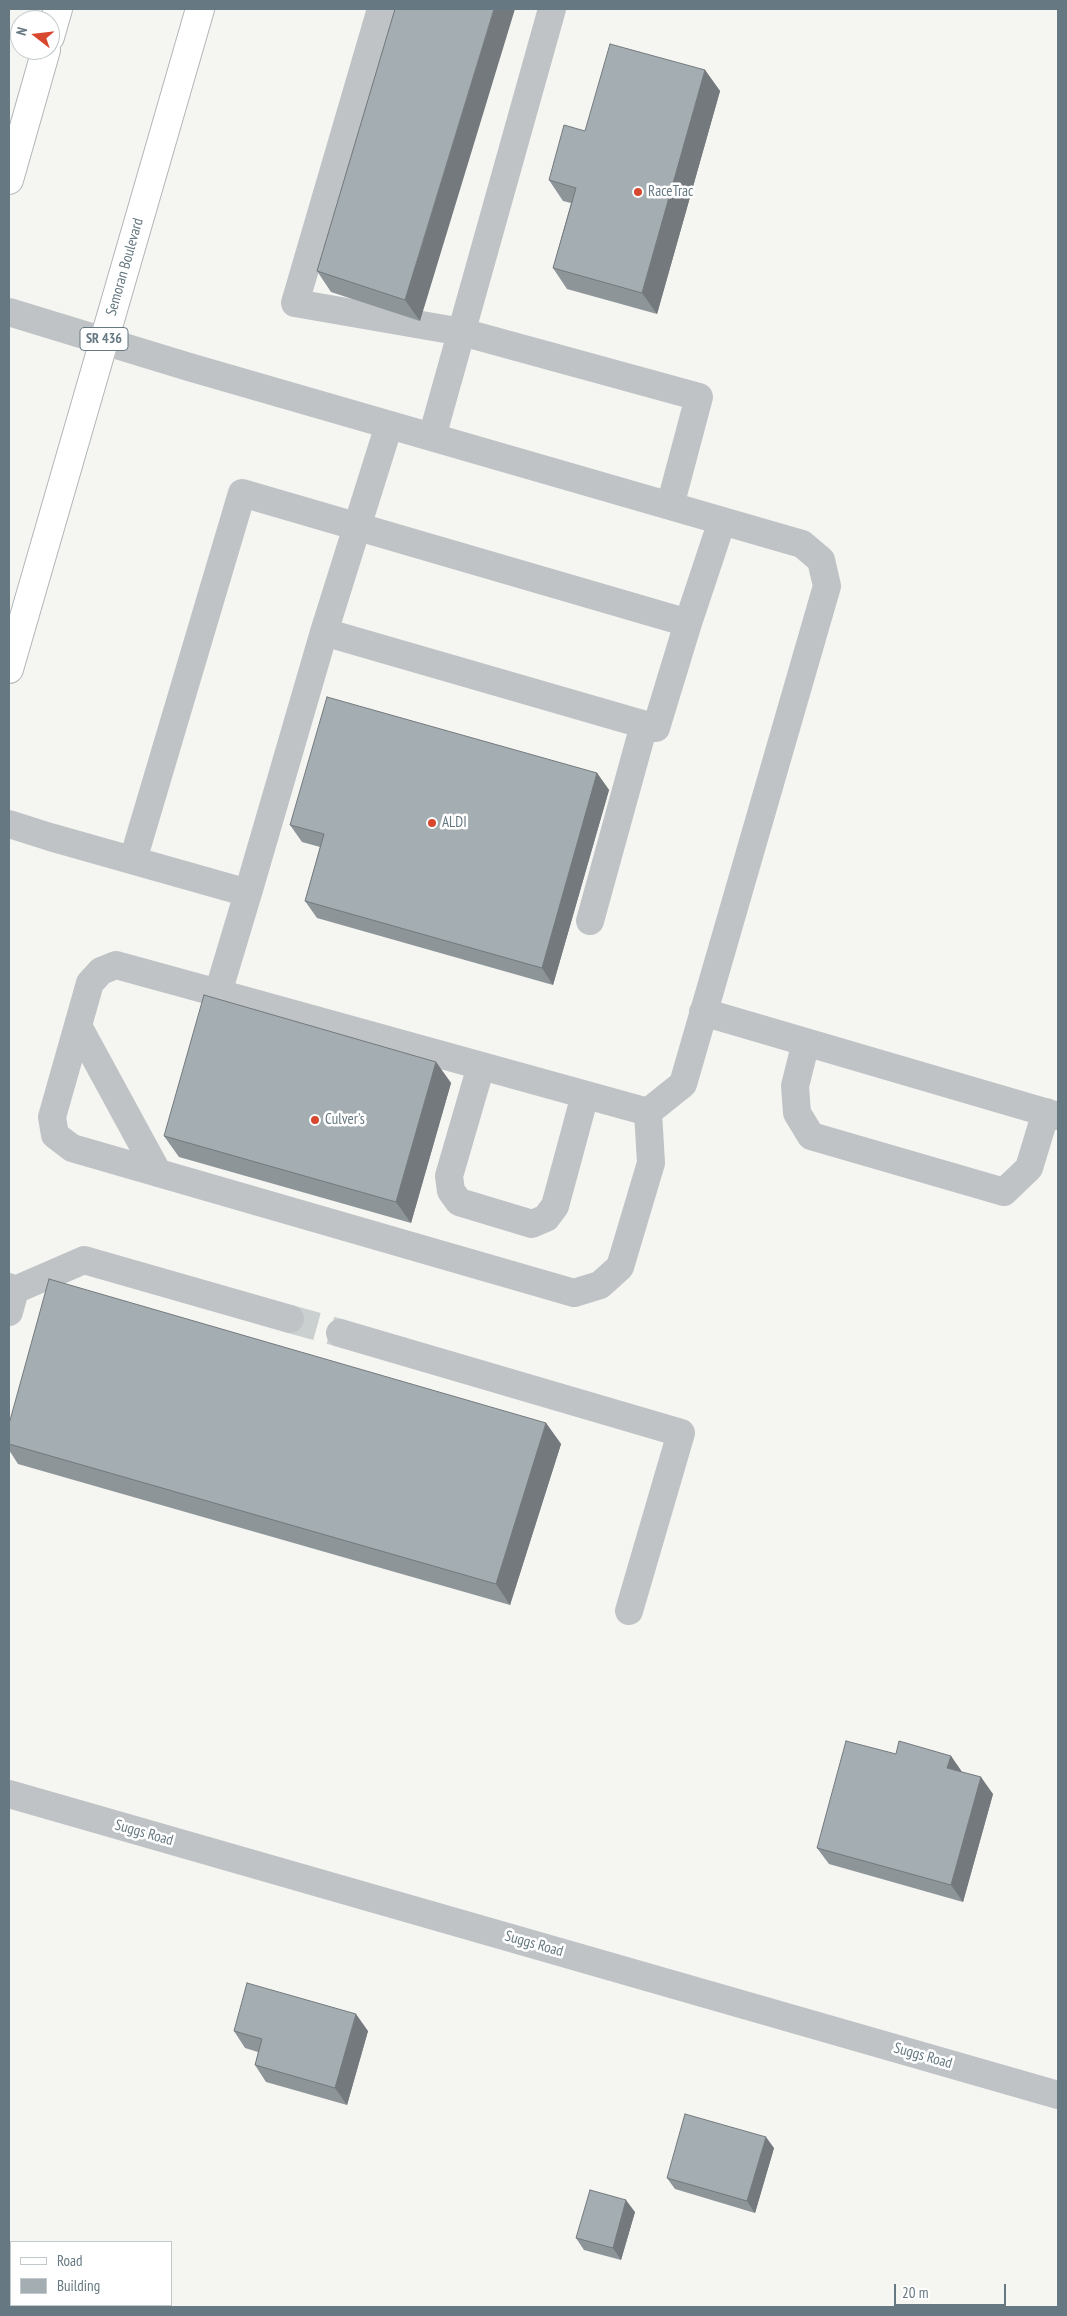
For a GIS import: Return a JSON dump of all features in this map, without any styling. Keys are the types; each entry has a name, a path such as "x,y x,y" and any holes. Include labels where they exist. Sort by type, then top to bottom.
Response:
{"main road":[{"name":"Semoran Boulevard","path":"9,669 200,9"},
{"path":"9,180 43,60"}],"street":[{"path":"381,9 295,303 462,332 699,397 670,506"},
{"path":"432,437 552,9"},
{"path":"9,312 802,544 820,560 827,586 682,1084 648,1112"},
{"path":"218,993 324,632 389,424"},
{"path":"133,860 242,493 688,623"},
{"path":"324,632 656,728 722,521"},
{"path":"590,921 644,725"},
{"path":"9,824 248,893"},
{"path":"116,965 648,1112 651,1163 620,1267 600,1285 574,1293 72,1148 55,1136 52,1117 90,983 101,971 116,965"},
{"path":"703,1012 806,1042 1052,1114 1029,1168 1004,1192 811,1136 797,1113 794,1086 806,1042"},
{"path":"78,1026 158,1173"},
{"path":"481,1066 449,1176 451,1191 459,1202 532,1224 546,1218 555,1206 585,1095"},
{"path":"11,1296 84,1260 290,1319"},
{"path":"340,1333 682,1433 629,1611"},
{"name":"Suggs Road","path":"9,1794 1058,2095"}],"building":[{"path":"395,9 494,9 405,300 317,271"},
{"path":"610,44 705,70 642,293 553,268 576,188 549,180 564,125 585,131"},
{"path":"327,697 597,773 542,968 305,901 324,834 290,825"},
{"name":"Culver's","path":"204,995 436,1062 396,1202 164,1136"},
{"path":"49,1279 546,1423 496,1584 9,1444 9,1424"},
{"path":"846,1741 896,1754 899,1741 951,1756 947,1768 981,1777 951,1885 817,1848"},
{"path":"247,1983 356,2014 335,2088 255,2065 262,2039 234,2031"},
{"path":"685,2114 766,2137 747,2201 667,2178"},
{"path":"590,2190 626,2200 613,2248 576,2238"}],"tunnel":[{"path":"290,1319 340,1333"}],"place":[{"name":"RaceTrac","path":"638,192"},
{"name":"ALDI","path":"432,823"},
{"name":"Culver's","path":"315,1120"}]}
